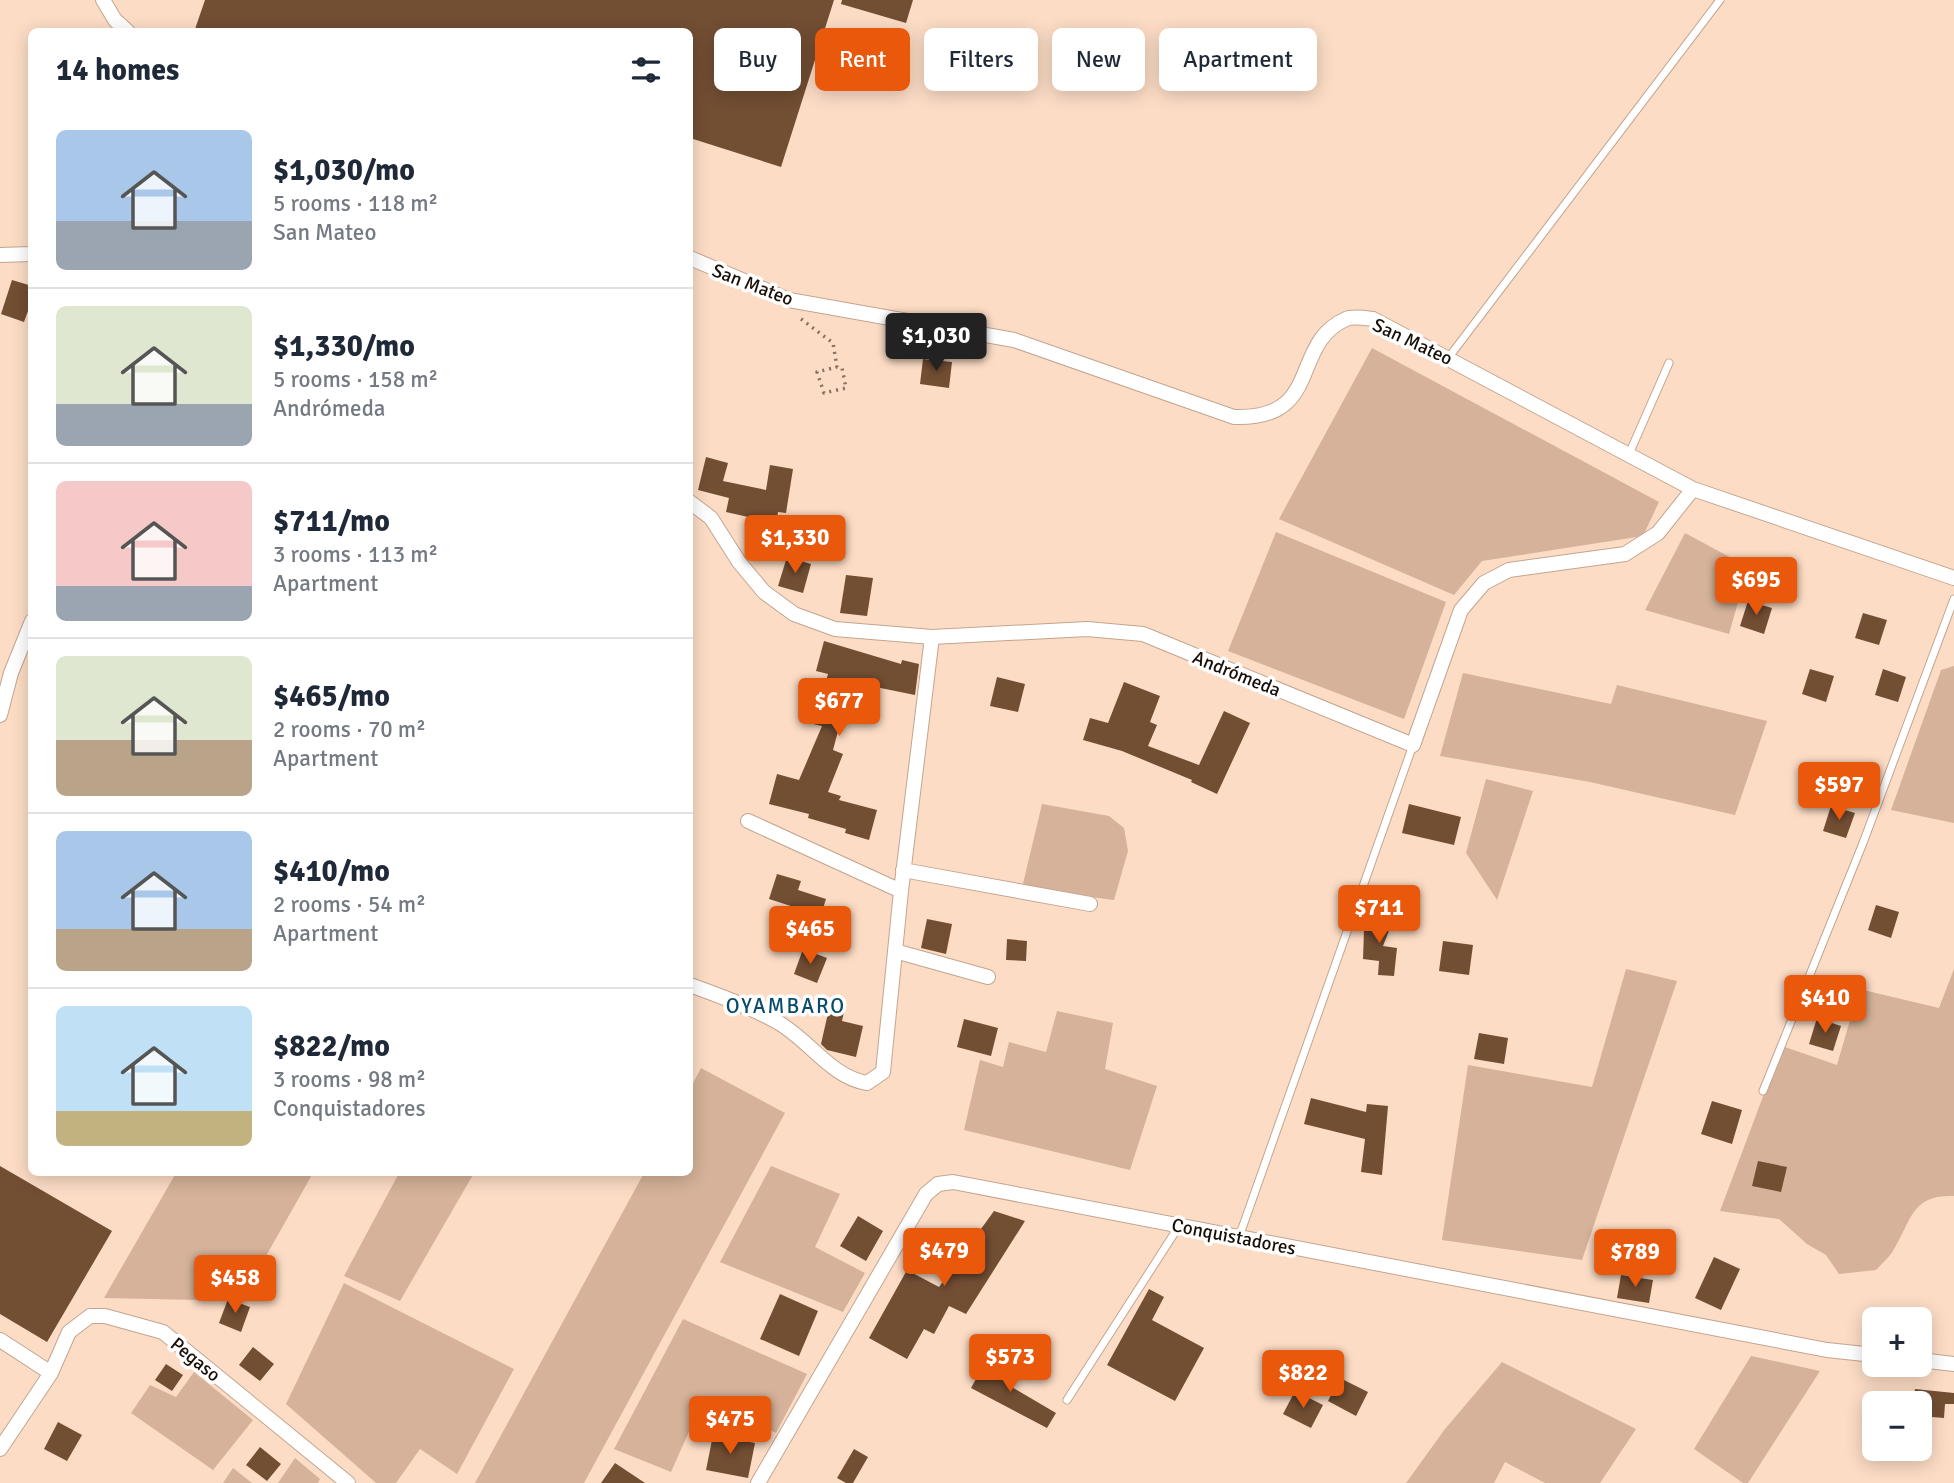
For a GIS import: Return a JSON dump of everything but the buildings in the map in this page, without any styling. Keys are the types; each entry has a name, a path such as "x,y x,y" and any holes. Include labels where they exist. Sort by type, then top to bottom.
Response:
{"street":[{"path":"103,0 124,28"},
{"path":"0,255 28,254"},
{"name":"San Mateo","path":"693,259 793,301 1014,340 1234,417 1256,418 1280,409 1298,389 1321,341 1347,318 1373,319 1693,489 1954,578"},
{"path":"1413,745 1461,610 1484,583 1509,570 1625,554 1658,533 1693,489"},
{"name":"Andrómeda","path":"693,504 711,518 739,562 764,592 794,614 835,629 932,637 1087,629 1143,634 1413,745"},
{"path":"0,715 10,673 28,630"},
{"path":"693,986 743,1005 781,1024 852,1080 867,1083 883,1072 903,870 932,637"},
{"path":"748,821 901,891"},
{"path":"903,870 1090,904"},
{"path":"895,951 988,977"},
{"name":"Conquistadores","path":"758,1483 926,1194 938,1184 953,1182 1827,1350 1862,1354"},
{"name":"Pegaso","path":"0,1450 51,1373 69,1332 90,1316 134,1322 163,1332 348,1483"},
{"path":"0,1340 51,1373"},
{"path":"1932,1361 1954,1364"}],"lane":[{"path":"1449,357 1720,0"},
{"path":"1629,454 1669,363"},
{"path":"1763,1091 1863,843 1954,599"},
{"path":"1239,1237 1413,745"},
{"path":"1067,1400 1179,1226"}],"path":[{"path":"793,301 800,319 833,343 837,367"},
{"path":"837,367 842,368 846,388 824,394 817,372 837,367"}],"shaded area":[{"path":"1372,348 1659,502 1643,536 1482,561 1454,595 1279,519"},
{"path":"1276,532 1446,602 1404,719 1228,651"},
{"path":"1685,533 1748,567 1729,634 1645,610"},
{"path":"1954,666 1954,823 1891,810 1941,670"},
{"path":"1463,673 1611,704 1617,685 1767,721 1735,815 1590,782 1440,756"},
{"path":"1486,779 1533,791 1497,900 1466,853"},
{"path":"1042,804 1109,816 1124,828 1128,851 1114,900 1022,888"},
{"path":"1626,969 1677,981 1582,1260 1442,1240 1468,1065 1592,1087"},
{"path":"1954,969 1954,1196 1940,1196 1921,1204 1892,1252 1876,1270 1839,1274 1826,1255 1807,1244 1779,1219 1720,1211 1782,1046 1837,1065 1859,989 1939,1008"},
{"path":"1057,1011 1113,1023 1105,1069 1157,1086 1130,1170 964,1130 980,1060 1003,1067 1009,1042 1046,1052"},
{"path":"701,1068 785,1113 584,1483 475,1483 642,1176 693,1176 693,1083"},
{"path":"771,1166 840,1194 815,1247 865,1273 843,1312 720,1262"},
{"path":"174,1176 311,1176 266,1256 198,1300 104,1298"},
{"path":"397,1176 472,1176 400,1301 344,1276"},
{"path":"344,1283 514,1369 457,1474 420,1449 396,1483 376,1483 286,1404"},
{"path":"683,1319 807,1374 776,1433 732,1412 691,1427 671,1472 614,1449"},
{"path":"1751,1356 1820,1371 1748,1483 1743,1483 1694,1449"},
{"path":"1502,1362 1636,1429 1600,1483 1545,1483 1505,1462 1494,1483 1406,1483 1445,1429"},
{"path":"194,1372 253,1420 213,1470 131,1413 150,1385 176,1397"},
{"path":"295,1458 320,1479 318,1483 278,1483"},
{"path":"233,1468 252,1483 223,1483"}],"district":[{"name":"OYAMBARO","path":"786,1006"}]}
